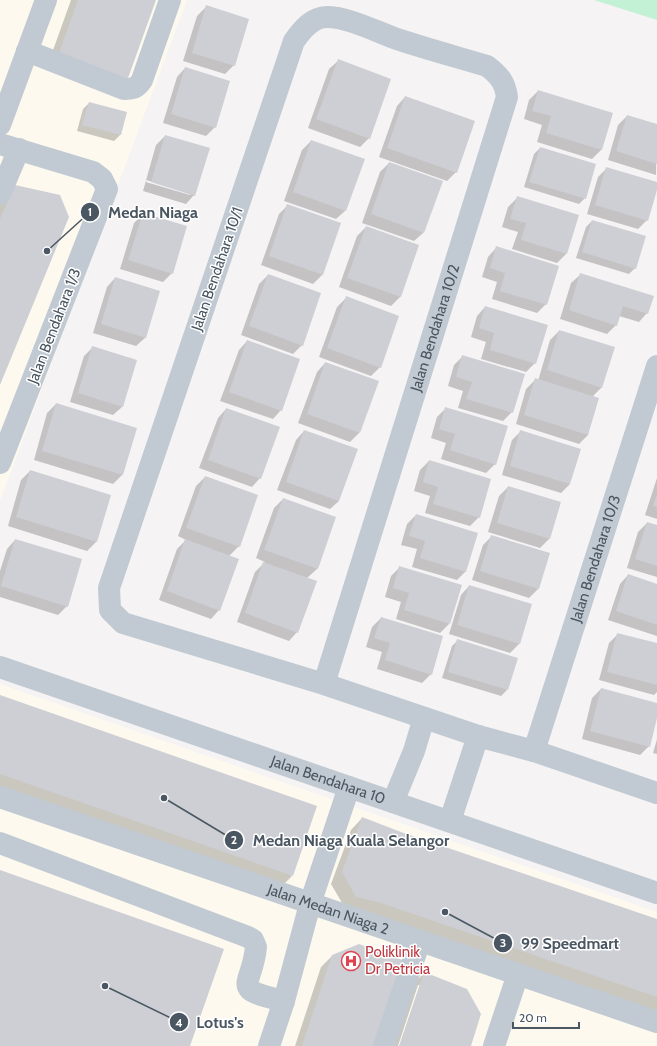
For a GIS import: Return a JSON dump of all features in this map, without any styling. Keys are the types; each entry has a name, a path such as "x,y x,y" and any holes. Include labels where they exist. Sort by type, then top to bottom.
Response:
{"street":[{"path":"0,124 46,0"},
{"path":"27,51 124,89 132,89 138,86 142,80 170,0"},
{"name":"Jalan Bendahara 10/1","path":"324,684 123,623 110,610 108,599 109,588 294,41 313,20 326,17 340,19 398,40"},
{"name":"Jalan Bendahara 10/2","path":"324,684 507,97 505,85 498,74 488,66 398,40"},
{"path":"0,194 9,146"},
{"name":"Jalan Bendahara 1/3","path":"0,463 6,431 107,189 102,179 93,172 9,146"},
{"name":"Jalan Bendahara 10/3","path":"534,751 657,366"},
{"name":"Jalan Bendahara 10","path":"0,667 657,893"},
{"path":"324,684 478,736 534,751 657,793"},
{"path":"394,802 414,751 424,718"},
{"path":"450,821 478,736"},
{"path":"269,1046 284,1001 310,904 349,787"},
{"name":"Jalan Medan Niaga 2","path":"0,797 657,1022"},
{"path":"0,843 248,936 253,940 256,946 247,986 251,992 258,995 284,1001"},
{"path":"384,1046 420,941"},
{"path":"494,1046 518,974"}],"shaded area":[{"path":"0,0 187,0 0,501"},
{"path":"0,684 657,912 657,1046 0,1046"}],"green space":[{"path":"594,0 657,0 657,20"}],"building":[{"path":"78,0 156,0 127,81 58,56"},
{"path":"206,5 249,19 235,66 192,53"},
{"path":"338,59 391,79 370,139 316,119"},
{"path":"185,67 230,81 216,128 171,114"},
{"path":"538,90 613,113 602,150 546,133 551,116 532,111"},
{"path":"405,96 475,121 457,173 387,148"},
{"path":"89,102 127,112 121,135 82,125"},
{"path":"627,115 657,124 657,164 616,151"},
{"path":"165,135 210,148 195,196 151,182"},
{"path":"311,140 365,159 346,211 293,192"},
{"path":"540,147 596,164 586,199 529,182"},
{"path":"389,162 443,181 424,233 371,214"},
{"path":"606,167 657,182 657,190 648,221 595,205"},
{"path":"15,185 60,195 69,217 0,385 0,219"},
{"path":"517,196 579,215 567,254 521,240 526,223 510,219"},
{"path":"287,204 341,223 323,275 269,256"},
{"path":"143,213 187,226 173,274 128,260"},
{"path":"592,220 646,236 636,269 582,252"},
{"path":"366,226 419,245 401,297 347,278"},
{"path":"496,246 559,266 547,305 500,291 505,273 490,268"},
{"path":"580,273 654,296 648,314 623,306 617,326 569,310"},
{"path":"268,274 321,293 303,346 249,326"},
{"path":"115,277 160,291 146,338 101,324"},
{"path":"346,296 399,316 381,368 327,348"},
{"path":"485,306 548,325 536,364 490,350 494,333 479,328"},
{"path":"559,330 615,347 602,388 547,370"},
{"path":"247,340 300,359 282,411 229,392"},
{"path":"92,346 137,360 123,407 78,393"},
{"path":"462,355 525,374 513,413 466,399 472,382 456,377"},
{"path":"325,362 379,381 360,433 307,414"},
{"path":"535,378 599,398 588,435 524,415"},
{"path":"56,403 137,428 123,475 42,451"},
{"path":"445,407 508,426 496,465 450,450 455,434 439,429"},
{"path":"226,408 280,427 261,479 208,460"},
{"path":"304,430 358,449 339,501 286,482"},
{"path":"520,430 581,449 570,484 510,466"},
{"path":"429,460 491,479 480,518 433,504 438,487 423,482"},
{"path":"30,470 111,495 97,542 16,517"},
{"path":"205,476 258,495 240,547 186,528"},
{"path":"508,486 561,502 550,539 497,523"},
{"path":"657,494 657,507 653,506"},
{"path":"283,498 336,517 318,569 264,550"},
{"path":"416,514 478,533 466,572 420,558 425,541 409,536"},
{"path":"647,522 657,525 657,566 635,559"},
{"path":"491,535 550,553 539,589 480,571"},
{"path":"15,539 82,559 68,607 1,586"},
{"path":"185,539 239,559 220,611 167,591"},
{"path":"263,562 317,581 298,633 245,613"},
{"path":"399,566 462,585 450,624 404,610 409,593 393,588"},
{"path":"628,574 657,584 657,625 616,611"},
{"path":"469,585 532,604 520,644 457,625"},
{"path":"381,617 443,636 432,675 385,660 390,643 374,638"},
{"path":"617,633 657,643 657,685 607,672"},
{"path":"457,639 518,658 508,690 448,672"},
{"path":"601,688 657,703 657,718 650,747 590,731"},
{"path":"0,695 317,806 293,876 0,774"},
{"path":"362,817 401,832 657,919 657,997 378,902 356,897 342,872"},
{"path":"0,870 224,949 190,1046 0,1046"},
{"path":"359,944 408,962 377,1046 302,1046 332,955"},
{"path":"424,972 467,989 481,1014 471,1046 399,1046"}],"place":[{"name":"Medan Niaga","path":"47,251"},
{"name":"Medan Niaga Kuala Selangor","path":"164,798"},
{"name":"99 Speedmart","path":"445,912"},
{"name":"Poliklinik Dr Petricia","path":"351,961"},
{"name":"Lotus's","path":"105,986"}]}
